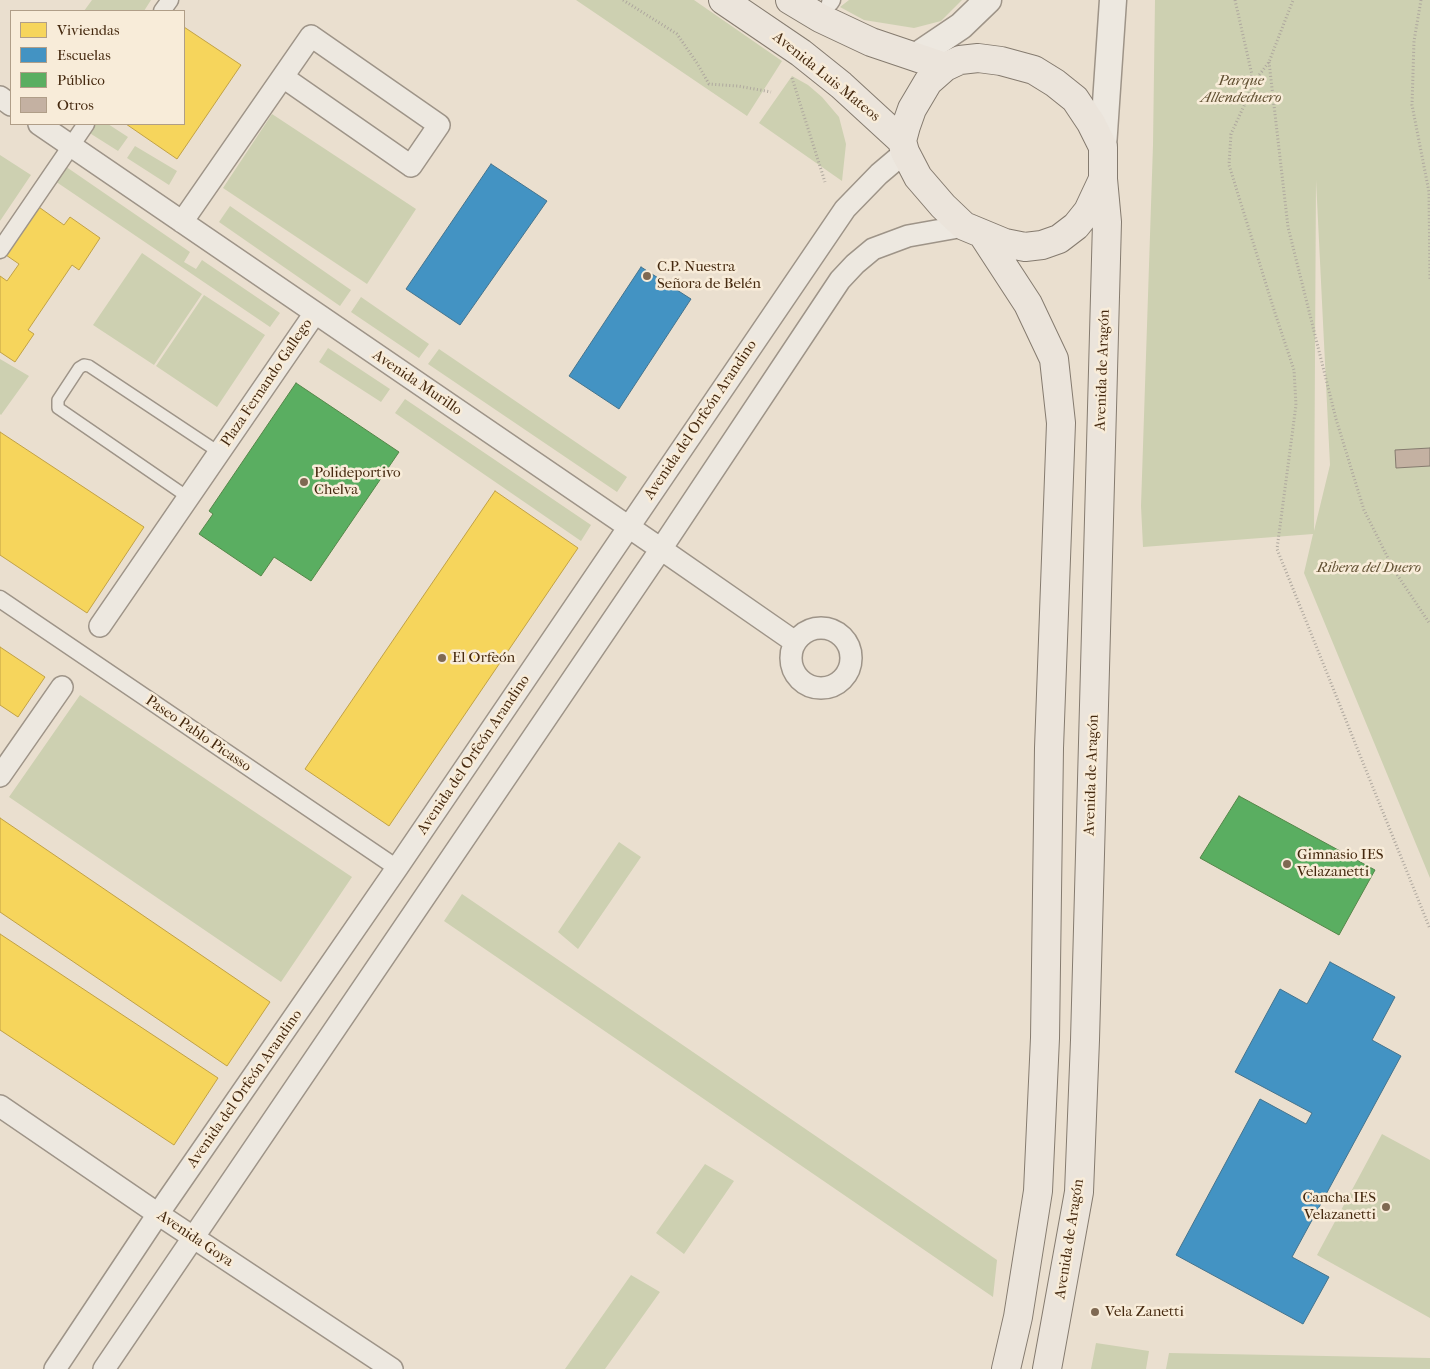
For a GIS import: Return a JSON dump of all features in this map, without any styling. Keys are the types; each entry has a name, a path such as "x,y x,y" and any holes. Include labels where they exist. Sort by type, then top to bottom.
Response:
{"highway":[{"name":"Avenida Luis Mateos","path":"722,0 801,53 841,86 903,146 918,177 942,206 974,231"},
{"path":"790,0 820,18 871,42 915,57 952,64 978,58 1034,70 1055,83 1074,99 1091,123 1103,146"},
{"path":"903,146 906,126 912,109 928,82 952,64"},
{"name":"Avenida de Aragón","path":"1047,1369 1079,1192 1105,329 1107,222 1103,179 1103,146"},
{"path":"974,231 1005,243 1025,247 1042,245 1059,239 1076,226 1088,211 1103,179"},
{"path":"974,231 1028,304 1054,359 1061,423 1049,748 1045,1038 1038,1191 1018,1317 1006,1369"}],"street":[{"path":"915,57 961,26 989,0"},
{"path":"952,64 989,0"},
{"path":"1103,146 1113,0"},
{"path":"182,222 311,36 439,126 411,166 283,77"},
{"name":"Avenida Murillo","path":"41,125 661,548 795,642"},
{"path":"0,250 85,125"},
{"name":"Avenida del Orfeón Arandino","path":"55,1369 158,1214 397,868 845,209 903,146"},
{"path":"104,1369 661,548 840,280 850,269 879,246 924,232 974,231"},
{"name":"Plaza Fernando Gallego","path":"100,626 315,313"},
{"name":"Paseo Pablo Picasso","path":"0,599 397,868"},
{"path":"0,776 62,687"},
{"name":"Avenida Goya","path":"0,1106 158,1214 392,1369"}],"lane":[{"name":"Plaza Fernando Gallego","path":"189,498 58,408 58,400 79,368 84,365 89,366 220,452"}],"path":[{"path":"623,0 677,34 709,84 771,92"},
{"path":"1235,0 1252,75 1249,95 1231,134 1230,164 1294,370 1296,405 1278,549 1430,929"},
{"path":"1251,86 1269,62 1294,0"},
{"path":"1421,0 1414,41 1412,105 1429,192 1430,279"},
{"path":"1269,62 1288,227 1336,418 1364,510 1394,570 1430,624"},
{"path":"792,78 825,182"}],"green space":[{"path":"92,0 151,0 145,10 85,10"},
{"path":"576,0 694,0 782,61 747,116"},
{"path":"849,0 962,0 941,21 914,28 864,20 840,7"},
{"path":"1155,0 1430,0 1430,878 1304,573 1313,534 1143,547 1141,506 1153,145","holes":["1316,180 1330,465 1314,531"]},
{"path":"792,76 808,85 822,97 839,117 846,144 842,181 759,123"},
{"path":"272,114 416,209 367,284 223,188"},
{"path":"92,125 110,125 128,137 118,151 88,132"},
{"path":"135,146 177,171 169,185 127,158"},
{"path":"0,155 31,175 0,221"},
{"path":"62,164 190,252 184,262 196,269 202,260 280,313 270,327 52,179"},
{"path":"230,206 351,290 340,306 219,222"},
{"path":"142,253 202,294 154,365 93,325"},
{"path":"204,295 265,335 217,407 156,366"},
{"path":"361,297 429,344 419,358 351,312"},
{"path":"328,348 390,389 381,402 319,362"},
{"path":"439,349 627,477 617,492 428,364"},
{"path":"0,359 29,376 1,415 0,414"},
{"path":"405,399 591,525 581,541 395,413"},
{"path":"80,695 352,877 281,982 9,797"},
{"path":"619,842 641,857 578,949 558,932"},
{"path":"462,894 997,1260 993,1297 444,921"},
{"name":"Cancha IES Velazanetti","path":"1382,1134 1430,1160 1430,1318 1317,1255"},
{"path":"705,1164 734,1181 684,1254 656,1233"},
{"path":"631,1275 660,1292 605,1369 565,1369"},
{"path":"1096,1343 1149,1351 1146,1369 1091,1369"},
{"path":"1169,1353 1430,1358 1430,1369 1166,1369"}],"building: Viviendas":[{"path":"185,28 241,65 177,159 127,125 185,125"},
{"path":"36,205 64,225 70,217 100,238 79,270 72,265 28,330 34,334 15,362 0,352 0,276 7,281 19,264 3,253"},
{"path":"0,432 144,527 87,613 0,555"},
{"name":"El Orfeón","path":"495,491 578,548 389,826 305,769"},
{"path":"0,647 45,677 18,717 0,705"},
{"path":"0,818 270,1002 227,1066 0,912"},
{"path":"0,934 218,1078 174,1145 0,1030"}],"building: Escuelas":[{"path":"491,164 547,201 460,325 406,289"},
{"path":"641,267 691,299 619,409 569,376"},
{"path":"1330,962 1395,997 1372,1040 1401,1056 1292,1257 1329,1277 1303,1324 1176,1255 1260,1099 1306,1124 1312,1113 1235,1072 1280,989 1307,1004"}],"building: Público":[{"name":"Polideportivo Chelva","path":"296,383 399,452 311,581 274,557 261,576 199,534 213,514 209,511"},
{"name":"Gimnasio IES Velazanetti","path":"1239,796 1375,870 1339,935 1200,858"}],"building: Otros":[{"path":"1430,448 1430,466 1396,468 1395,450"}],"place":[{"name":"C.P. Nuestra Señora de Belén","path":"647,276"},
{"name":"Polideportivo Chelva","path":"304,482"},
{"name":"El Orfeón","path":"442,658"},
{"name":"Gimnasio IES Velazanetti","path":"1287,864"},
{"name":"Cancha IES Velazanetti","path":"1386,1207"},
{"name":"Vela Zanetti","path":"1095,1312"}],"park label":[{"name":"Parque Allendeduero","path":"1241,90"},
{"name":"Ribera del Duero","path":"1369,568"}]}
